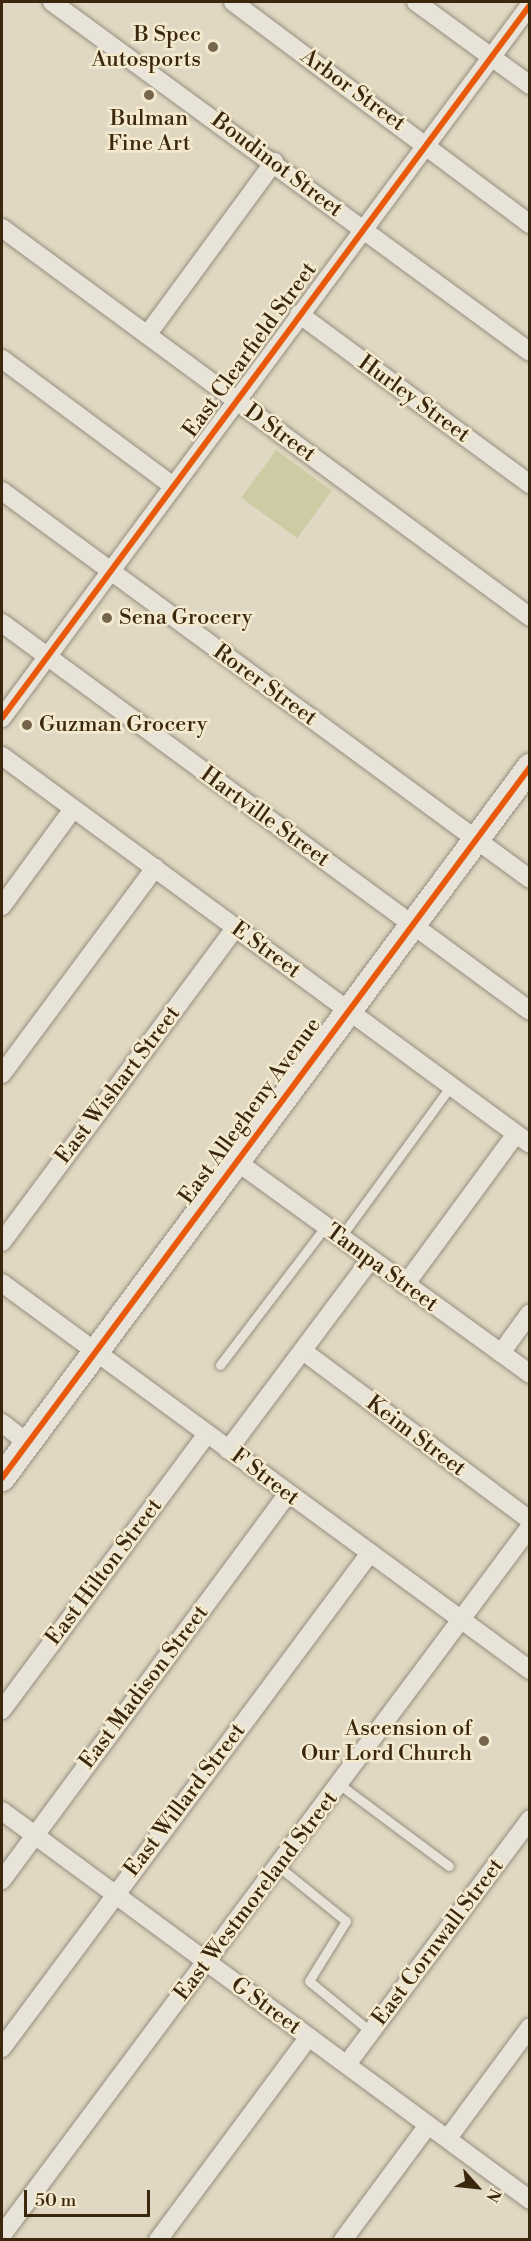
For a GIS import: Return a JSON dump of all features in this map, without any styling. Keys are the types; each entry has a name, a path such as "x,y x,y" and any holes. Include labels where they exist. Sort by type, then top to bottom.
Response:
{"main road":[{"name":"East Allegheny Avenue","path":"2,1478 347,1010 413,926 530,767"}],"street":[{"name":"Boudinot Street","path":"52,2 274,162 530,352"},
{"name":"Arbor Street","path":"233,2 530,224"},
{"path":"416,2 530,85"},
{"name":"East Clearfield Street","path":"2,718 530,4"},
{"path":"147,335 274,162"},
{"name":"D Street","path":"2,228 530,617"},
{"name":"Hurley Street","path":"299,314 530,484"},
{"path":"2,359 173,486"},
{"name":"Rorer Street","path":"2,491 530,879"},
{"name":"Hartville Street","path":"2,623 530,1011"},
{"name":"E Street","path":"2,756 523,1139"},
{"path":"2,906 73,809"},
{"path":"2,1074 155,868"},
{"name":"East Wishart Street","path":"2,1242 236,928"},
{"path":"405,1285 523,1139"},
{"name":"Tampa Street","path":"236,1161 530,1374"},
{"path":"228,1450 370,1260"},
{"name":"F Street","path":"2,1283 287,1495 530,1670"},
{"path":"501,1353 530,1313"},
{"name":"Keim Street","path":"303,1351 530,1520"},
{"path":"2,1423 28,1443"},
{"name":"East Hilton Street","path":"2,1710 207,1434"},
{"name":"East Madison Street","path":"2,1880 287,1495"},
{"name":"East Westmoreland Street","path":"2,2235 530,1527"},
{"name":"East Willard Street","path":"2,2048 370,1553"},
{"name":"G Street","path":"2,1811 530,2200"},
{"name":"East Cornwall Street","path":"347,2064 530,1819"},
{"path":"448,2138 530,2027"},
{"path":"158,2240 309,2037"},
{"path":"343,2240 428,2125"}],"lane":[{"path":"340,1238 451,1086"},
{"path":"220,1365 325,1227"},
{"path":"339,1784 449,1866"},
{"path":"278,1866 346,1921 309,1981 371,2032"}],"shaded area":[{"path":"276,450 332,491 297,538 241,498"}],"cycle path":[{"path":"2,718 530,5"},
{"path":"2,1478 530,767"}],"place":[{"name":"B Spec Autosports","path":"213,47"},
{"name":"Bulman Fine Art","path":"149,95"},
{"name":"Sena Grocery","path":"107,618"},
{"name":"Guzman Grocery","path":"27,725"},
{"name":"Ascension of Our Lord Church","path":"484,1741"}]}
